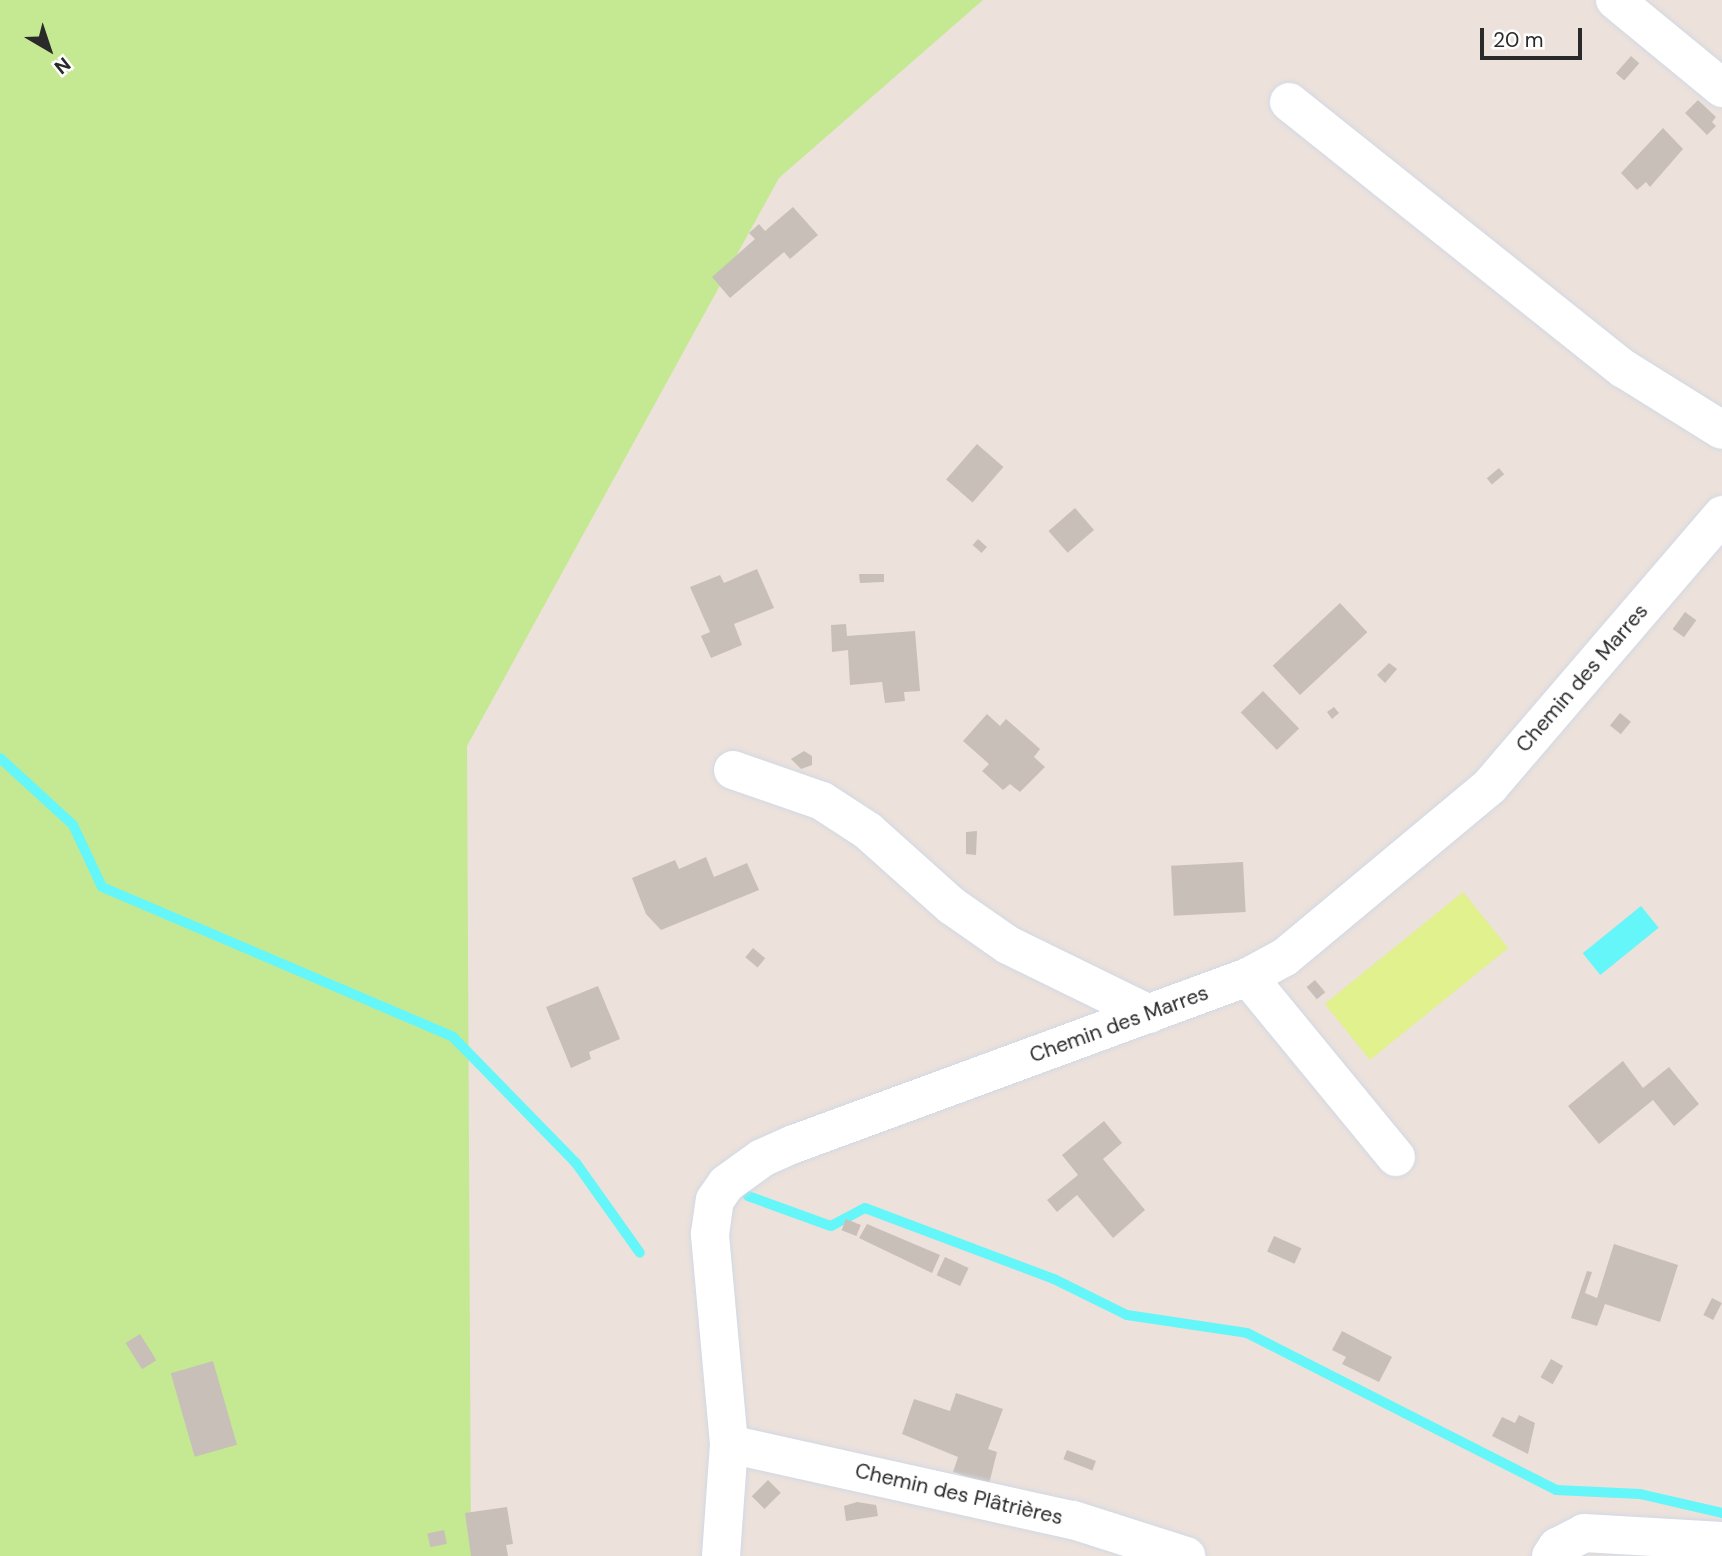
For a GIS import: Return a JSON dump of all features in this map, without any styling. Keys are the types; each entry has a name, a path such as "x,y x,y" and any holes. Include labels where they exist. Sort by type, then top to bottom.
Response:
{"street":[{"path":"1615,0 1722,88"},
{"path":"1289,102 1624,369 1722,430"},
{"name":"Chemin des Marres","path":"721,1556 729,1444 710,1234 715,1200 726,1184 762,1158 794,1144 1149,1014 1248,976 1285,957 1356,901 1490,786 1722,515"},
{"path":"733,769 822,802 868,831 952,906 1008,945 1149,1014"},
{"path":"1248,976 1396,1157"},
{"name":"Chemin des Plâtrières","path":"729,1444 1073,1520 1186,1556"},
{"path":"1550,1556 1557,1547 1584,1533 1722,1541"}],"green space":[{"path":"0,0 983,0 779,178 467,746 471,1556 0,1556"},
{"path":"1463,892 1508,948 1370,1060 1325,1004"}],"water":[{"path":"1641,906 1659,928 1600,975 1583,953"}],"building":[{"path":"1631,56 1639,63 1624,81 1616,73"},
{"path":"1698,100 1716,117 1712,122 1716,126 1707,135 1685,113"},
{"path":"1663,128 1683,149 1650,187 1646,182 1637,190 1621,173"},
{"path":"793,207 818,235 790,259 784,252 730,298 712,277 755,239 749,233 759,224 765,231"},
{"path":"977,444 1003,467 973,502 946,479"},
{"path":"1499,468 1504,474 1492,484 1487,478"},
{"path":"1075,508 1094,530 1068,553 1049,531"},
{"path":"978,539 987,547 982,553 973,545"},
{"path":"757,569 774,608 734,624 742,645 711,658 701,636 710,632 690,587 720,575 724,583"},
{"path":"859,574 884,574 884,582 860,583"},
{"path":"1340,603 1367,632 1300,695 1273,666"},
{"path":"1685,612 1696,620 1684,637 1673,629"},
{"path":"846,624 847,636 915,631 920,691 904,692 905,701 885,703 882,682 850,685 848,650 832,652 831,625"},
{"path":"1389,663 1397,669 1385,683 1377,675"},
{"path":"1263,691 1299,728 1277,750 1241,713"},
{"path":"1334,707 1339,713 1332,719 1327,712"},
{"path":"1620,713 1631,722 1621,734 1610,725"},
{"path":"987,714 1000,726 1006,719 1040,749 1034,757 1045,767 1020,792 1010,784 1003,790 982,771 989,764 963,741"},
{"path":"804,751 812,756 812,765 801,769 791,759"},
{"path":"977,831 976,855 966,854 966,832"},
{"path":"706,857 714,877 747,863 759,890 661,930 646,914 632,878 675,860 679,869"},
{"path":"1243,862 1246,912 1174,916 1171,866"},
{"path":"753,948 765,958 758,967 745,957"},
{"path":"1315,980 1325,992 1317,999 1307,987"},
{"path":"598,986 620,1039 589,1052 591,1059 571,1068 546,1007"},
{"path":"1623,1061 1643,1088 1669,1067 1699,1104 1674,1126 1653,1100 1599,1144 1568,1106"},
{"path":"1104,1121 1122,1143 1103,1159 1145,1210 1113,1238 1077,1195 1057,1212 1047,1200 1078,1175 1062,1155"},
{"path":"846,1219 861,1225 856,1236 842,1230"},
{"path":"867,1224 940,1255 932,1273 859,1238"},
{"path":"1274,1236 1301,1248 1294,1264 1267,1252"},
{"path":"1614,1244 1678,1265 1660,1322 1605,1304 1597,1326 1571,1318 1587,1271 1592,1272 1585,1293 1597,1298"},
{"path":"945,1257 969,1268 960,1286 937,1275"},
{"path":"1712,1298 1722,1303 1713,1320 1703,1315"},
{"path":"1342,1331 1392,1357 1379,1382 1342,1364 1346,1357 1332,1350"},
{"path":"140,1334 156,1360 142,1369 126,1343"},
{"path":"1551,1359 1563,1366 1553,1384 1540,1377"},
{"path":"213,1361 237,1445 195,1457 171,1373"},
{"path":"956,1393 1003,1409 988,1449 997,1452 989,1484 953,1472 958,1457 902,1434 914,1399 950,1411"},
{"path":"1519,1415 1535,1423 1528,1454 1492,1436 1502,1417 1515,1423"},
{"path":"1067,1450 1096,1461 1092,1470 1063,1459"},
{"path":"768,1480 781,1493 764,1509 752,1496"},
{"path":"857,1502 876,1505 878,1516 846,1521 844,1506"},
{"path":"507,1507 513,1544 506,1545 508,1556 471,1556 465,1513"},
{"path":"444,1530 447,1544 430,1547 427,1534"}],"waterway":[{"path":"0,758 73,825 102,887 453,1037 576,1163 640,1253"},
{"path":"748,1196 831,1226 865,1208 1054,1279 1127,1315 1247,1333 1556,1490 1640,1494 1722,1513"}]}
